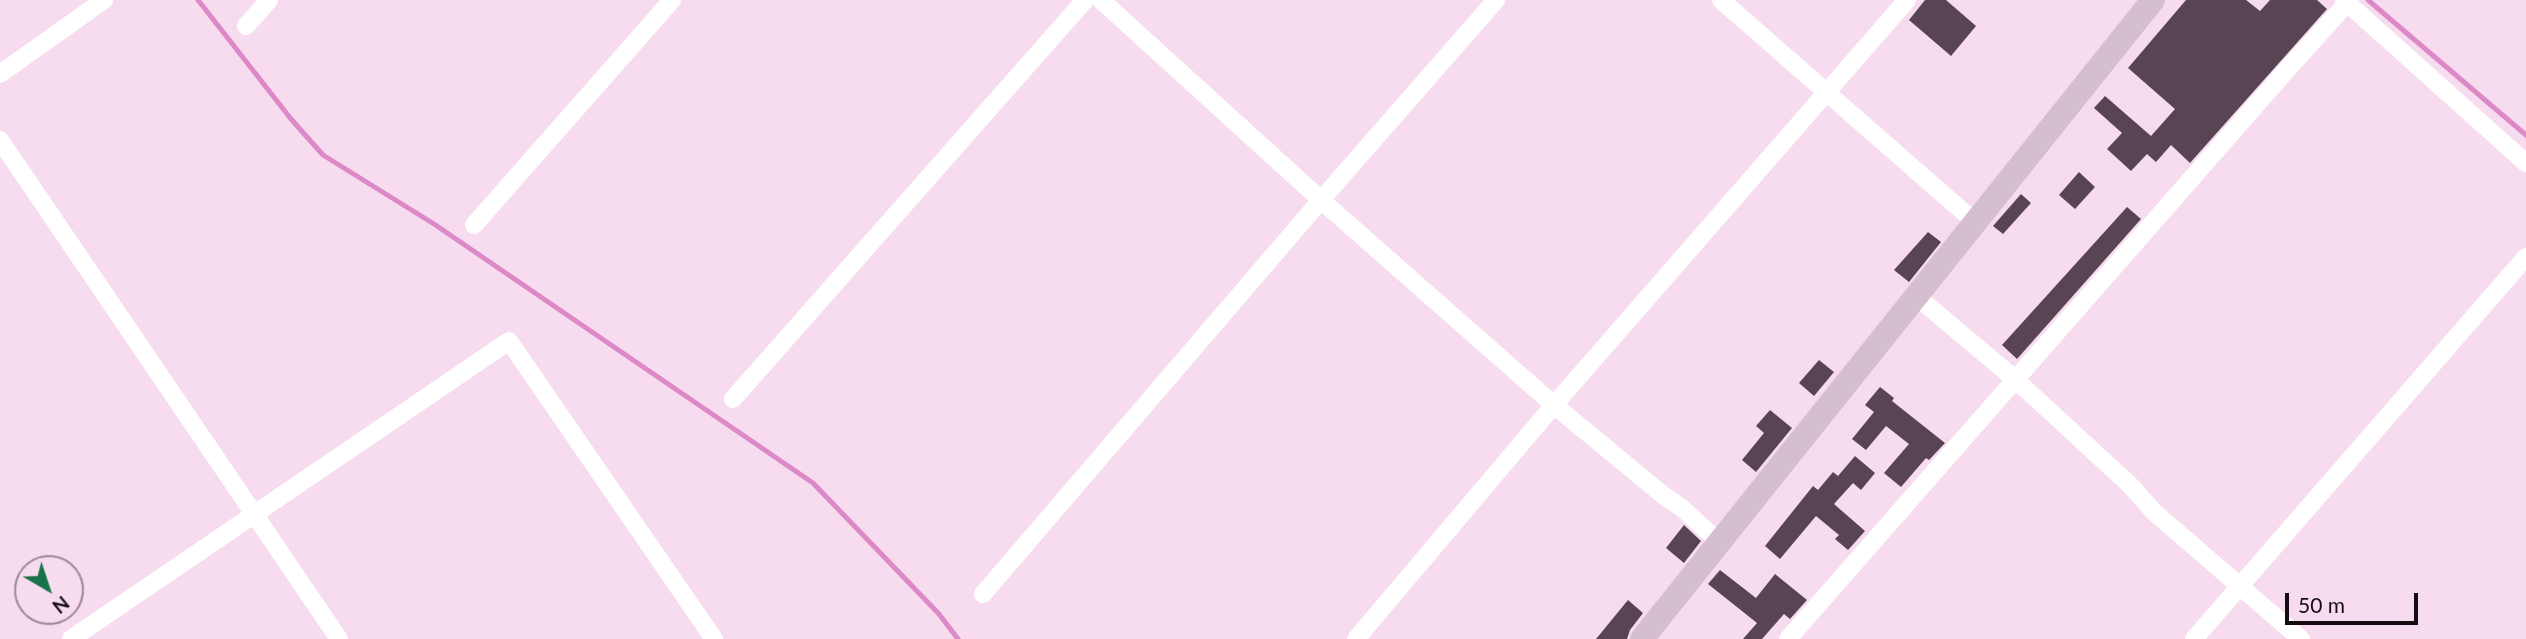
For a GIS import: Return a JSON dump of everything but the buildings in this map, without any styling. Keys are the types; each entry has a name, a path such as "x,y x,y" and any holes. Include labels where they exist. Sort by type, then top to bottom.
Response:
{"street":[{"path":"0,75 104,0"},
{"path":"246,26 269,0"},
{"path":"474,225 672,0"},
{"path":"733,399 1085,0"},
{"path":"1101,0 1321,200 1554,405 1682,508 1720,543"},
{"path":"984,594 1496,0"},
{"path":"1721,0 1976,223"},
{"path":"1356,639 1554,405 1907,0"},
{"path":"1642,639 2153,0"},
{"path":"1788,639 2347,1 2526,163"},
{"path":"0,140 339,639"},
{"path":"2194,639 2526,257"},
{"path":"1916,296 2016,380 2131,486 2154,512 2301,639"},
{"path":"71,639 509,341 714,639"}],"waterway":[{"path":"198,0 291,119 323,155 434,224 813,483 939,614 958,639"},
{"path":"2368,0 2526,135"}]}
